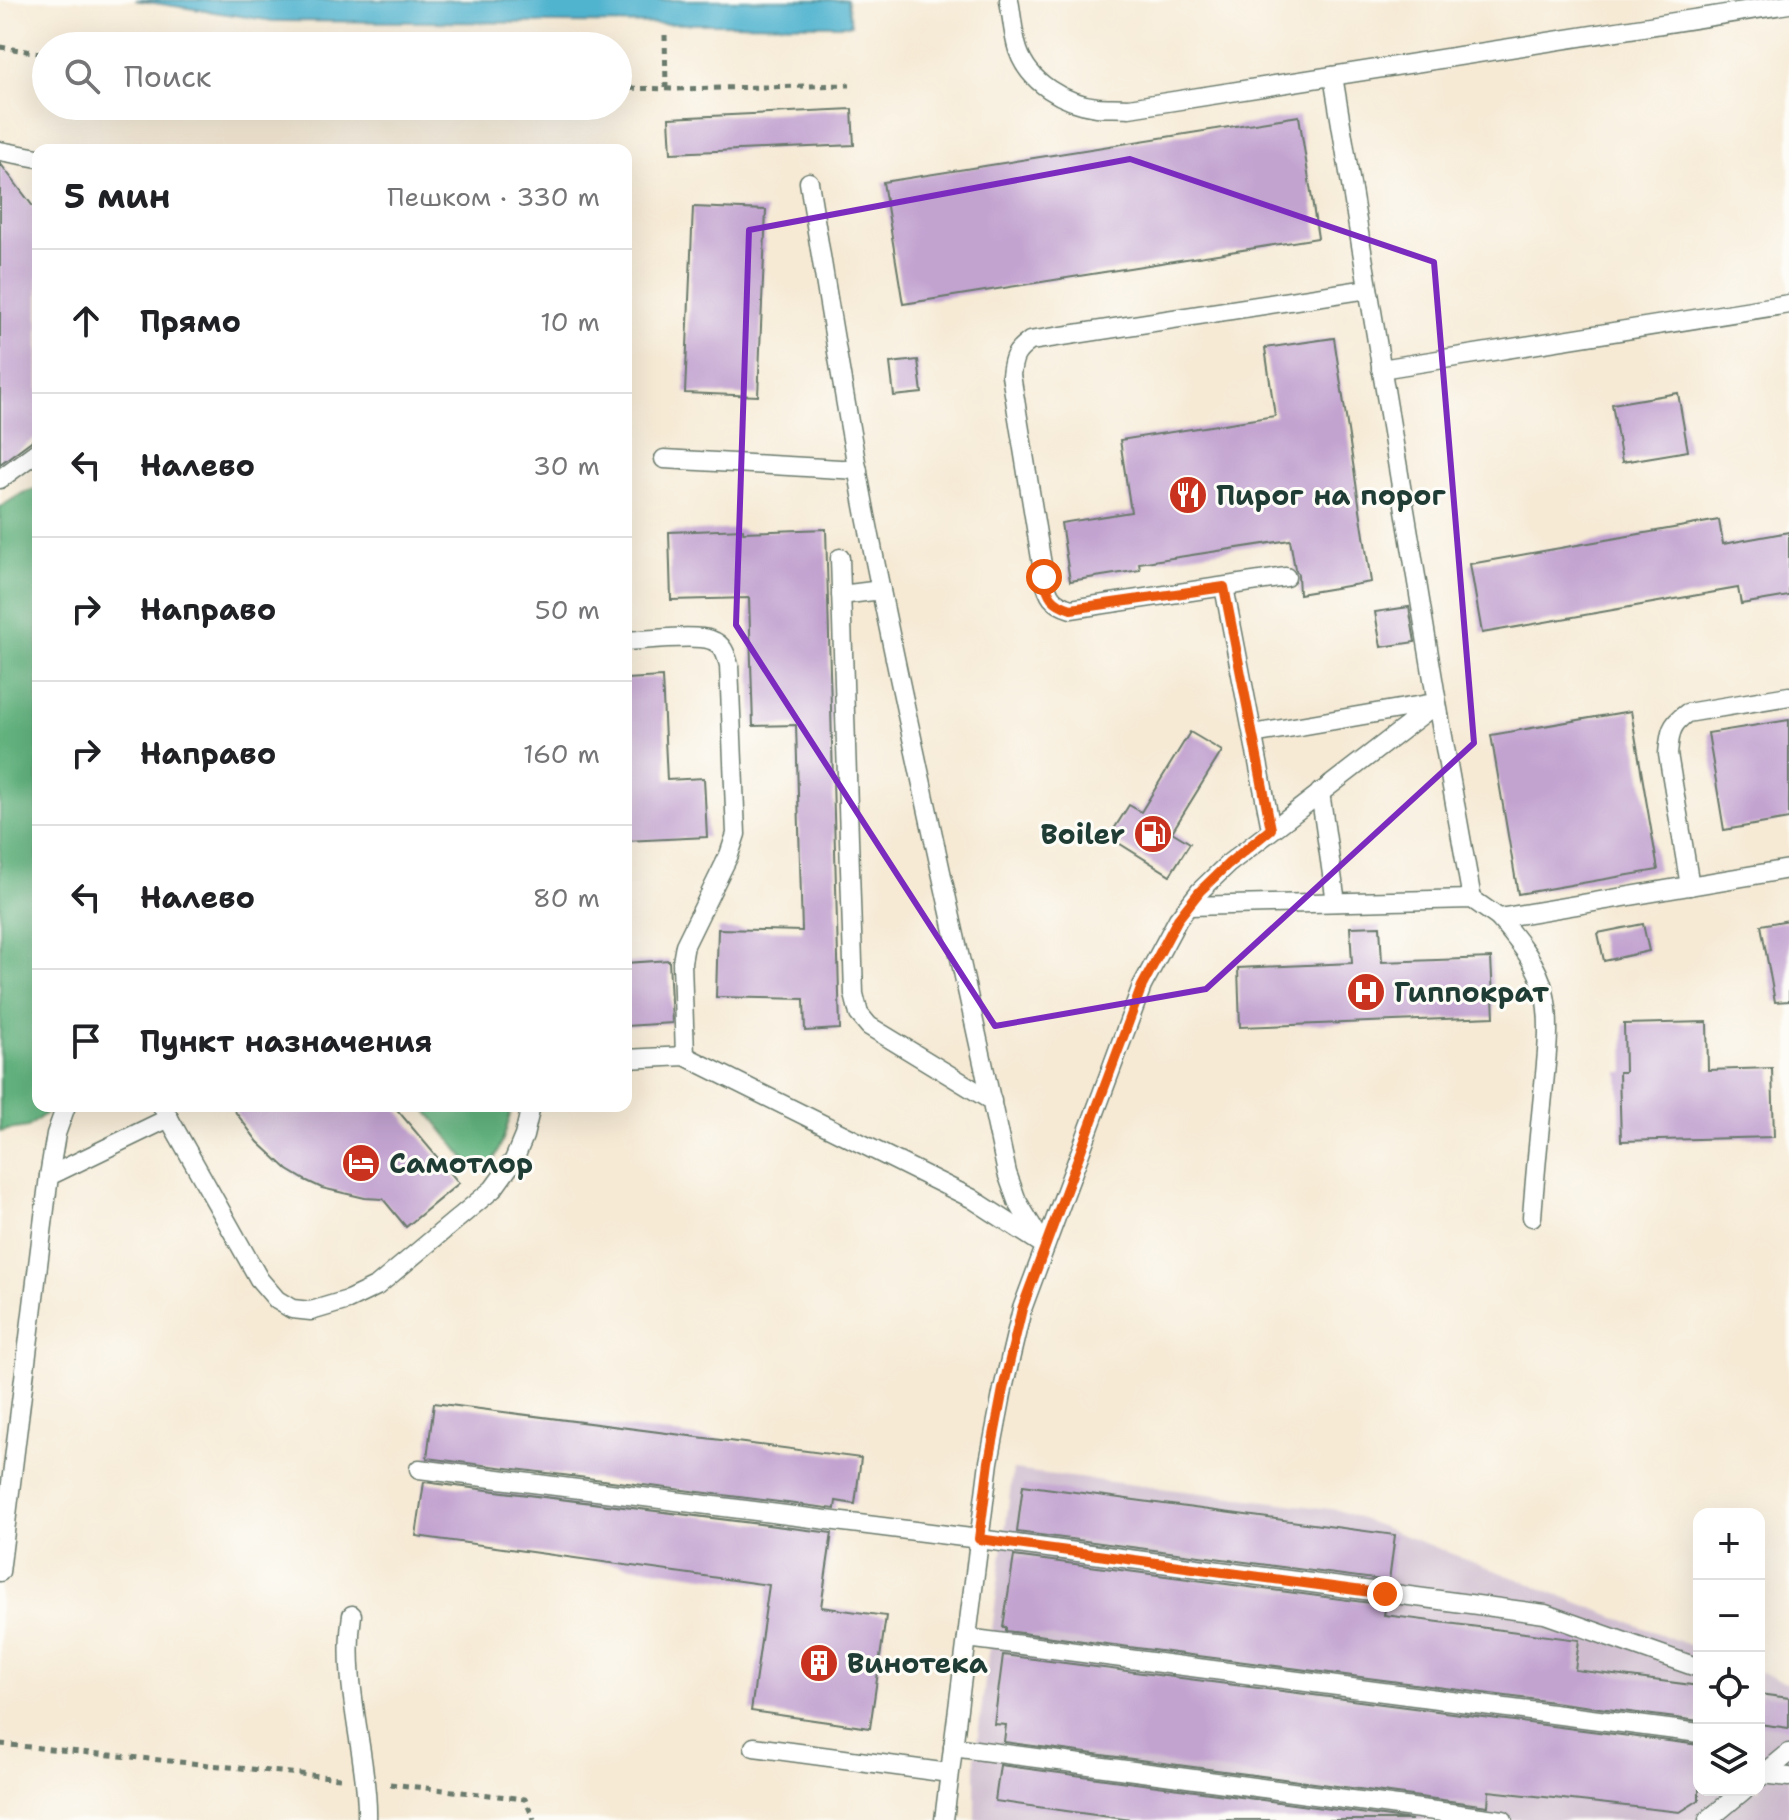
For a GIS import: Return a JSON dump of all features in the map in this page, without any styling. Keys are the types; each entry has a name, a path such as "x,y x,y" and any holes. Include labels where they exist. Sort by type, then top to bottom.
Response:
{"lane":[{"path":"1009,0 1018,50 1027,69 1046,88 1068,100 1097,107 1129,108 1789,4"},
{"path":"1333,76 1472,899"},
{"path":"0,151 32,157"},
{"path":"809,182 844,399 881,590 1007,1173 1017,1201 1044,1246"},
{"path":"1286,577 1071,609 1057,604 1047,591 1044,577 1011,375 1013,358 1030,341 1368,289"},
{"path":"1381,369 1789,304"},
{"path":"0,479 32,455"},
{"path":"664,459 858,470"},
{"path":"840,558 854,994 859,1014 869,1026 992,1101"},
{"path":"1224,587 1271,829"},
{"path":"841,595 881,590"},
{"path":"632,641 713,640 725,650 729,665 736,834 729,855 685,945 682,962 685,1056"},
{"path":"1690,886 1668,754 1675,721 1687,713 1789,696"},
{"path":"1253,734 1437,703"},
{"path":"944,1820 989,1462 1003,1389 1022,1309 1142,986 1189,906 1228,864 1437,703"},
{"path":"1320,792 1336,902"},
{"path":"1499,918 1789,869"},
{"path":"1189,906 1472,899 1499,918 1537,971 1544,990 1547,1016 1547,1050 1532,1217"},
{"path":"632,1059 685,1056 971,1198 1044,1246"},
{"path":"0,1572 49,1176 56,1134 64,1112"},
{"path":"49,1176 166,1112 259,1279 277,1300 292,1309 311,1311 348,1300 377,1286 493,1189 514,1160 530,1112"},
{"path":"419,1469 1545,1614 1693,1666"},
{"path":"352,1615 350,1682 365,1781 367,1820"},
{"path":"967,1638 1693,1732"},
{"path":"754,1747 949,1773"},
{"path":"953,1747 1503,1820"},
{"path":"1765,1773 1789,1753"},
{"path":"1765,1776 1789,1777"},
{"path":"1708,1820 1737,1796"}],"path":[{"path":"665,35 666,88"},
{"path":"0,47 32,52"},
{"path":"632,88 850,85"},
{"path":"0,1744 525,1799 534,1820"}],"highlighted area":[{"path":"1130,159 1434,262 1474,743 1206,989 995,1026 736,625 749,230"}],"shaded area":[{"path":"1013,1470 1338,1510 1693,1647 1693,1796 1765,1796 1765,1674 1789,1683 1789,1820 975,1820 975,1758"}],"green space":[{"path":"32,490 32,1112 47,1112 28,1127 0,1131 0,507"},
{"path":"428,1112 510,1112 504,1137 490,1167 472,1167"}],"water":[{"path":"135,0 847,0 851,25 273,21"}],"building":[{"path":"852,109 854,145 671,153 669,118"},
{"path":"1299,116 1318,238 903,304 883,182"},
{"path":"0,163 32,205 32,440 0,464"},
{"path":"693,207 766,210 758,396 685,393"},
{"path":"1334,338 1371,582 1299,594 1290,540 1139,563 1140,570 1070,581 1061,523 1131,512 1120,440 1275,416 1265,348"},
{"path":"918,360 922,393 894,396 890,363"},
{"path":"1678,393 1688,451 1622,462 1612,404"},
{"path":"1719,520 1723,544 1789,532 1789,596 1741,604 1738,588 1482,633 1470,564"},
{"path":"743,529 743,532 826,529 840,1029 805,1031 804,999 716,997 718,929 802,931 796,725 753,726 749,598 671,600 669,532"},
{"path":"1409,607 1415,642 1381,647 1375,612"},
{"path":"662,677 667,780 704,778 707,837 632,841 632,679"},
{"path":"1631,711 1658,870 1518,894 1491,735"},
{"path":"1789,720 1789,819 1724,830 1708,733"},
{"path":"1190,732 1222,751 1172,832 1190,843 1170,875 1109,837 1129,805 1141,812"},
{"path":"1789,920 1789,1001 1775,1002 1761,925"},
{"path":"1643,924 1649,951 1604,961 1598,933"},
{"name":"Гиппократ","path":"1380,926 1382,962 1491,958 1494,1017 1240,1027 1238,968 1352,963 1350,927"},
{"path":"669,960 672,1023 632,1026 632,963"},
{"path":"1707,1022 1708,1070 1772,1068 1774,1137 1621,1141 1619,1072 1625,1072 1624,1024"},
{"name":"Самотлор","path":"236,1112 399,1112 459,1183 406,1227 383,1199 322,1188 288,1170 258,1142"},
{"path":"434,1403 861,1458 855,1504 836,1501 835,1509 427,1458"},
{"path":"424,1482 832,1533 821,1607 886,1616 870,1728 751,1711 769,1585 416,1536"},
{"path":"1023,1485 1395,1535 1389,1581 1017,1532"},
{"path":"1014,1556 1386,1605 1384,1615 1579,1640 1575,1670 1693,1685 1693,1720 1006,1631 1003,1627"},
{"path":"1003,1655 1693,1744 1693,1796 1699,1796 1699,1800 1680,1812 1489,1791 1488,1806 1004,1742 1006,1725 994,1724"},
{"path":"1765,1695 1789,1698 1789,1728 1765,1725"},
{"path":"1000,1765 1412,1820 1131,1820 995,1801"}],"place":[{"name":"Пирог на порог","path":"1188,495"},
{"name":"Boiler","path":"1153,834"},
{"name":"Гиппократ","path":"1366,992"},
{"name":"Самотлор","path":"361,1163"},
{"name":"Винотека","path":"819,1663"}],"route":[{"path":"1044,577 1047,591 1057,604 1071,609 1224,587 1271,829 1200,891 1178,919 1142,986 1022,1309 989,1462 979,1539 1385,1594"}]}
